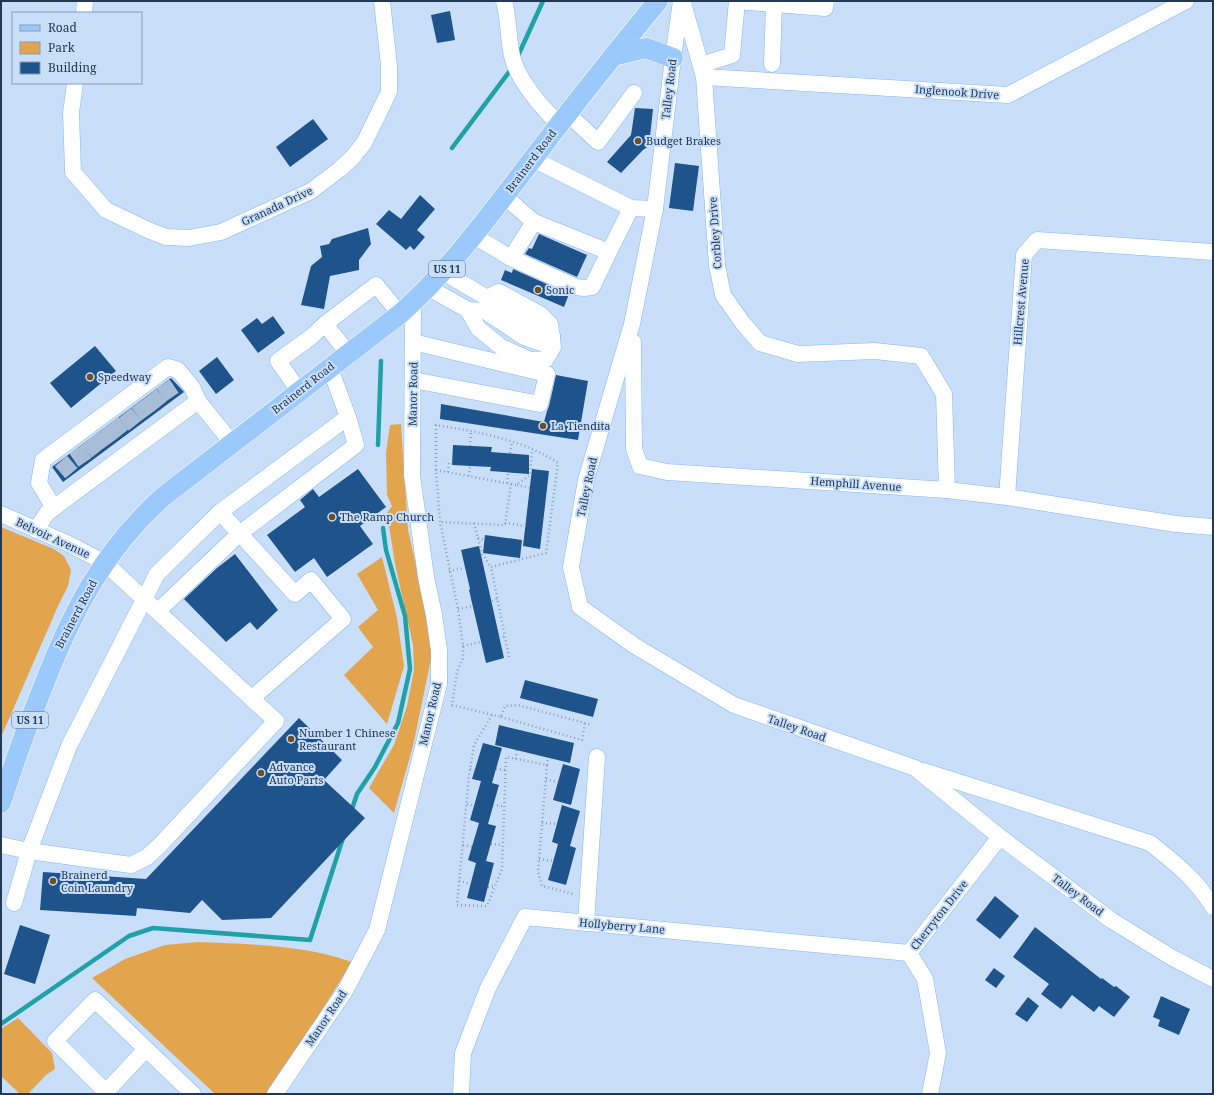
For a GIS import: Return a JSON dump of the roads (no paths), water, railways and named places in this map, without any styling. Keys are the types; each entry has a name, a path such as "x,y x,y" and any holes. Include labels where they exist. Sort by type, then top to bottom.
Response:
{"main road":[{"name":"Brainerd Road","path":"1,803 22,741 55,655 81,600 118,545 147,511 164,496 330,368 429,288 474,236 563,119 658,1"},
{"path":"613,56 646,48 673,58"}],"street":[{"path":"84,12 85,1"},
{"name":"Granada Drive","path":"75,84 71,113 73,172 106,210 166,237 189,238 221,232 311,191 340,170 364,143 389,92 389,66 382,1"},
{"path":"504,1 515,63 540,106 598,142 634,93"},
{"name":"Talley Road","path":"682,1 673,58 656,209 632,324 586,480 572,567 580,607 635,646 734,706 915,768 1150,844 1175,862 1192,878 1213,907"},
{"name":"Corbley Drive","path":"682,1 703,71 716,265 723,295 742,322 760,343 798,354 875,351 922,356 944,394 946,490"},
{"path":"703,71 732,55 737,1 825,8 826,1"},
{"name":"Inglenook Drive","path":"703,71 1008,96 1186,1"},
{"path":"772,64 774,4"},
{"path":"533,159 631,208 656,209"},
{"path":"504,196 534,222 609,252"},
{"path":"474,236 511,258 576,287 592,287 631,208"},
{"path":"511,258 534,222"},
{"name":"Hillcrest Avenue","path":"1007,497 1024,255 1037,240 1213,252"},
{"path":"429,288 468,310 485,311 524,337 541,343 552,336 443,272"},
{"path":"299,391 278,361 312,337 325,324 376,285 406,308"},
{"name":"Manor Road","path":"275,1094 345,991 377,930 439,684 439,650 426,576 412,475 414,380 413,342 406,308"},
{"path":"325,324 348,353"},
{"name":"Hemphill Avenue","path":"632,324 634,449 640,466 674,472 946,490 1007,497 1176,524 1213,527"},
{"path":"413,342 547,374 540,404 414,380"},
{"path":"54,508 39,483 43,460 58,456 97,427 160,380 168,367 178,370 192,387 198,401 233,444"},
{"path":"158,611 239,534 356,445 348,417 330,368"},
{"path":"36,530 47,513 54,508 77,481 167,415 198,401"},
{"path":"14,903 29,851 69,746 157,574 220,512 348,417"},
{"path":"220,512 295,594 311,580 343,619 252,698"},
{"name":"Belvoir Avenue","path":"2,515 71,545 105,563 276,720 147,857 130,865 29,851"},
{"path":"586,923 597,757"},
{"name":"Talley Road","path":"915,768 1000,837 1112,920 1171,957 1213,979"},
{"name":"Cherryton Drive","path":"930,1094 938,1053 925,979 909,953 1000,837"},
{"path":"1,845 29,851"},
{"name":"Hollyberry Lane","path":"461,1094 463,1053 488,988 525,917 909,953"},
{"path":"146,1049 106,1092 55,1040 95,1000 193,1094"}],"waterway":[{"path":"517,58 543,1"},
{"path":"452,148 512,68"},
{"path":"378,445 381,361"},
{"path":"351,812 357,794 375,767 398,723 410,669 405,616 386,550 383,528"},
{"path":"1,1024 129,936 153,928 310,940 343,838"}],"tunnel":[{"path":"163,384 174,400"},
{"path":"150,394 162,409"},
{"path":"138,403 149,418"},
{"path":"125,413 137,428"},
{"path":"112,422 124,437"},
{"path":"100,431 111,446"},
{"path":"88,440 100,455"},
{"path":"76,449 87,465"},
{"path":"61,461 73,475"}],"place":[{"name":"Budget Brakes","path":"638,141"},
{"name":"Sonic","path":"538,290"},
{"name":"Speedway","path":"90,377"},
{"name":"La Tiendita","path":"543,426"},
{"name":"The Ramp Church","path":"332,517"},
{"name":"Number 1 Chinese Restaurant","path":"291,739"},
{"name":"Advance Auto Parts","path":"261,773"},
{"name":"Brainerd Coin Laundry","path":"53,881"}]}
